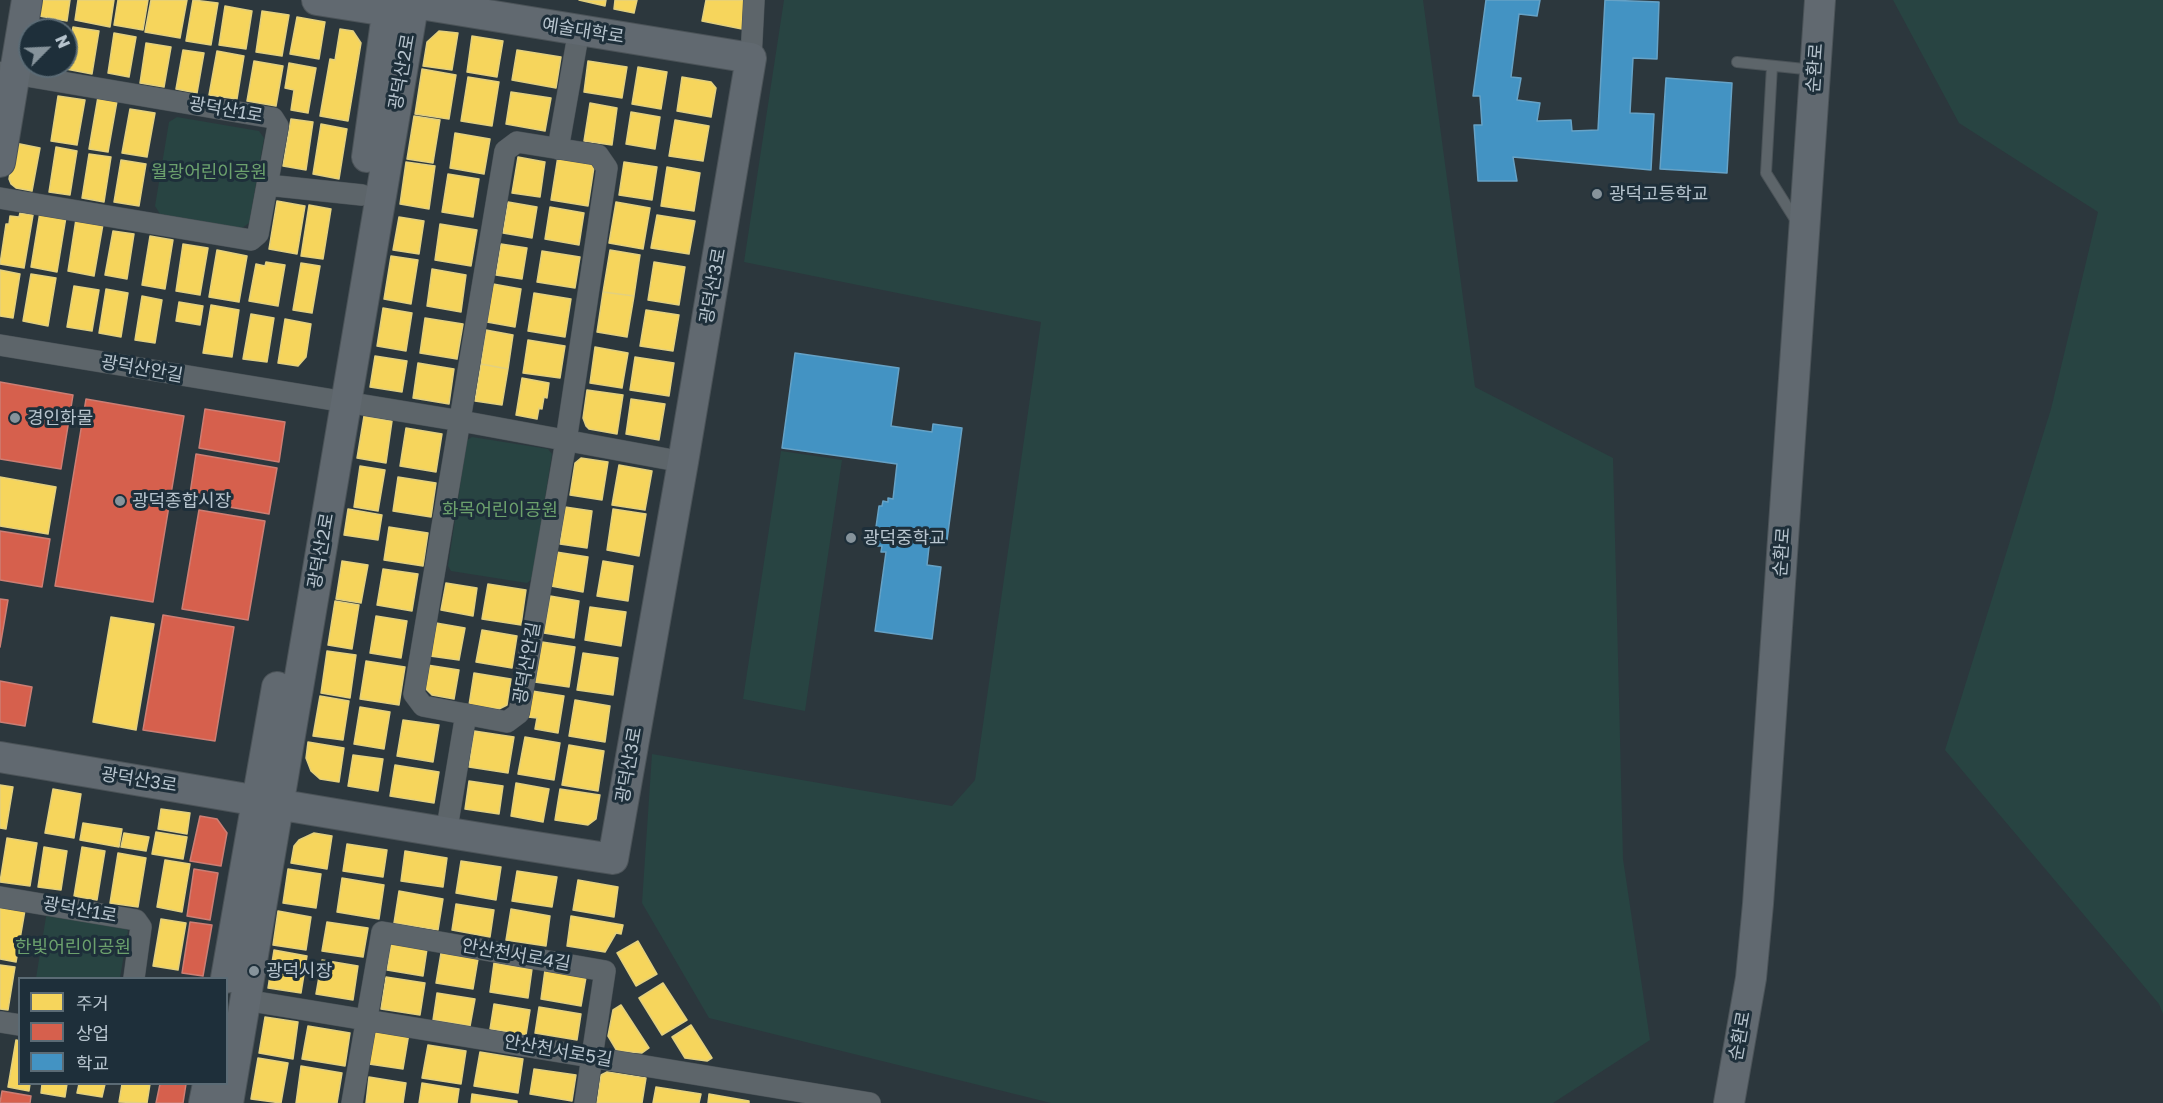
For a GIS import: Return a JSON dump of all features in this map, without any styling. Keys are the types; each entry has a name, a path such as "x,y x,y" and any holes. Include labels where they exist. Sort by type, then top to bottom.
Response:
{"street":[{"path":"0,162 7,73 27,0"},
{"name":"예술대학로","path":"317,0 404,6 579,30 751,58"},
{"path":"751,58 754,0"},
{"name":"순환로","path":"1729,1103 1751,978 1758,904 1820,0"},
{"name":"광덕산2로","path":"336,401 362,195 404,6"},
{"name":"광덕산2로","path":"228,1103 236,989 404,6"},
{"path":"558,149 579,30"},
{"name":"광덕산3로","path":"0,757 268,801 446,834 613,859 751,58"},
{"name":"광덕산1로","path":"0,198 251,240 258,234 278,126 273,118 7,73"},
{"name":"광덕산안길","path":"517,142 558,149 598,155 607,168 566,441 519,713 507,722 423,706 414,694 505,151 517,142"},
{"path":"267,185 362,195"},
{"name":"광덕산안길","path":"0,345 461,422 683,462"},
{"path":"446,834 466,714"},
{"name":"광덕산1로","path":"0,897 136,920 141,927 134,977"},
{"name":"안산천서로4길","path":"366,1019 382,932 605,971 585,1103"},
{"name":"안산천서로5길","path":"236,989 366,1019 870,1103"},
{"path":"352,1103 366,1019"},
{"path":"0,1022 18,1025"},
{"path":"204,1103 208,1085"}],"lane":[{"path":"1737,62 1815,70"},
{"path":"1772,66 1766,173 1804,235"}],"green space":[{"path":"784,0 1423,0 1475,387 1613,458 1623,859 1650,1040 1553,1103 1051,1103 709,1018 642,903 652,754 952,806 975,780 1041,322 744,262"},
{"path":"1893,0 2163,0 2163,1014 2159,1004 1945,750 2051,409 2098,212 1959,123"},
{"name":"월광어린이공원","path":"177,117 259,131 264,138 249,223 242,228 160,214 155,206 169,122"},
{"name":"화목어린이공원","path":"472,437 548,449 552,454 532,579 527,583 451,571 448,566 467,440"},
{"path":"781,451 842,460 805,711 743,699"},
{"name":"한빛어린이공원","path":"47,911 123,924 128,931 120,977 36,977"}],"building: 주거":[{"path":"31,0 70,0 67,18 28,14"},
{"path":"78,0 114,0 110,27 78,21 78,18 75,18"},
{"path":"118,0 148,0 143,30 114,25"},
{"path":"151,0 187,0 180,38 145,32"},
{"path":"193,0 218,3 211,45 186,41"},
{"path":"579,0 606,0 605,6"},
{"path":"615,0 637,0 634,13 614,9"},
{"path":"706,0 747,0 742,29 702,21"},
{"path":"225,6 252,11 246,49 219,45"},
{"path":"262,11 289,15 282,56 256,52"},
{"path":"297,17 325,22 319,59 290,54"},
{"path":"78,28 99,31 92,74 78,71"},
{"path":"340,29 353,31 361,43 348,121 320,116 330,59 335,60"},
{"path":"439,31 458,33 452,70 423,66 427,42"},
{"path":"114,33 136,37 129,77 108,73"},
{"path":"472,36 503,41 497,77 467,72"},
{"path":"146,43 171,47 164,87 140,83"},
{"path":"183,50 204,53 197,93 176,89"},
{"path":"517,50 561,57 556,88 512,80"},
{"path":"217,51 244,56 237,99 209,95"},
{"path":"254,61 283,66 276,106 247,101"},
{"path":"588,61 627,67 622,98 584,92"},
{"path":"289,63 316,68 308,113 291,110 294,90 285,88"},
{"path":"638,67 667,72 661,109 632,104"},
{"path":"422,69 456,75 449,119 415,114"},
{"path":"468,77 499,82 492,126 461,121"},
{"path":"682,77 711,82 716,88 711,117 677,111"},
{"path":"511,92 551,98 545,131 506,124"},
{"path":"58,96 85,100 77,145 51,141"},
{"path":"98,97 117,101 108,152 89,149"},
{"path":"590,103 617,108 612,145 584,141"},
{"path":"130,109 155,113 147,157 122,153"},
{"path":"631,112 660,117 655,149 626,144"},
{"path":"414,116 440,120 433,163 407,159"},
{"path":"291,119 313,122 306,170 283,166"},
{"path":"675,120 709,126 703,161 669,156"},
{"path":"321,124 347,129 339,179 313,174"},
{"path":"455,133 490,139 484,174 450,168"},
{"path":"15,143 40,148 32,191 16,188 9,179"},
{"path":"56,147 77,151 70,195 49,192"},
{"path":"89,154 111,157 104,202 82,198"},
{"path":"558,156 590,161 594,167 588,206 551,200"},
{"path":"518,157 545,162 540,197 512,193"},
{"path":"121,160 146,164 139,206 114,202"},
{"path":"406,162 435,166 429,209 400,204"},
{"path":"624,162 657,167 652,200 619,195"},
{"path":"667,167 700,173 694,211 661,206"},
{"path":"448,174 479,179 473,217 442,212"},
{"path":"277,201 305,206 297,254 269,249"},
{"path":"508,202 537,207 532,238 503,233"},
{"path":"616,202 650,208 643,249 609,243"},
{"path":"309,205 331,209 323,259 301,256"},
{"path":"550,207 584,213 579,245 545,239"},
{"path":"40,212 66,217 57,272 31,267"},
{"path":"20,213 33,215 24,268 0,264 6,224 9,224 10,216 19,217"},
{"path":"657,215 695,221 689,254 651,248"},
{"path":"399,217 424,221 419,254 393,250"},
{"path":"76,219 103,224 94,276 68,271"},
{"path":"440,224 477,230 471,266 435,260"},
{"path":"113,231 134,234 127,279 105,275"},
{"path":"150,236 173,240 165,289 142,285"},
{"path":"183,244 208,248 200,295 176,291"},
{"path":"501,244 527,248 522,279 496,275"},
{"path":"217,250 247,256 239,302 209,297"},
{"path":"610,250 640,255 634,296 603,292"},
{"path":"542,251 580,257 575,288 537,282"},
{"path":"391,256 418,260 411,304 384,299"},
{"path":"266,262 285,265 278,306 249,301 256,264 265,266"},
{"path":"654,262 685,267 679,305 648,300"},
{"path":"301,263 320,266 312,313 293,310"},
{"path":"432,269 466,275 461,312 427,306"},
{"path":"0,270 20,274 13,318 0,316"},
{"path":"31,274 56,278 48,326 23,321"},
{"path":"493,284 521,289 515,327 487,322"},
{"path":"74,286 99,290 92,331 67,327"},
{"path":"106,289 128,293 121,337 99,333"},
{"path":"603,292 634,296 627,337 597,332"},
{"path":"534,293 571,299 565,337 528,331"},
{"path":"142,296 162,300 155,343 135,340"},
{"path":"179,302 203,306 200,325 176,321"},
{"path":"211,305 239,310 232,357 203,353"},
{"path":"383,308 412,313 406,351 377,346"},
{"path":"646,310 679,315 673,351 640,346"},
{"path":"251,314 274,318 267,362 243,359"},
{"path":"425,318 463,324 457,359 420,353"},
{"path":"285,319 311,324 306,357 298,366 278,363"},
{"path":"486,330 513,335 508,369 481,364"},
{"path":"528,340 565,346 560,378 523,373"},
{"path":"595,347 628,353 622,388 590,383"},
{"path":"375,356 407,361 402,392 370,387"},
{"path":"635,357 674,363 669,396 630,390"},
{"path":"418,363 454,369 449,404 413,398"},
{"path":"481,364 508,369 502,405 475,401"},
{"path":"522,378 549,383 547,398 544,397 537,419 516,415"},
{"path":"587,390 623,395 617,434 589,429 586,426 583,418"},
{"path":"631,399 665,404 659,440 626,434"},
{"path":"364,416 392,421 386,463 357,458"},
{"path":"406,428 442,434 436,472 400,466"},
{"path":"581,458 608,462 602,500 570,495 575,463"},
{"path":"619,465 652,471 645,510 612,505"},
{"path":"360,466 385,470 378,511 354,507"},
{"path":"0,477 56,487 48,534 0,526"},
{"path":"398,477 436,483 431,517 393,511"},
{"path":"565,507 592,511 587,548 560,544"},
{"path":"348,509 382,515 378,540 344,535"},
{"path":"613,509 646,514 639,556 607,550"},
{"path":"389,527 428,533 423,566 384,560"},
{"path":"556,552 588,557 583,592 551,586"},
{"path":"342,561 368,565 361,603 336,599"},
{"path":"603,561 633,566 628,601 597,596"},
{"path":"383,569 418,574 412,611 377,605"},
{"path":"446,583 477,588 473,616 441,610"},
{"path":"488,584 526,590 521,625 482,619"},
{"path":"550,596 579,601 574,638 544,633"},
{"path":"335,601 359,605 352,649 328,645"},
{"path":"590,607 626,612 621,646 585,640"},
{"path":"376,616 407,621 401,658 370,653"},
{"path":"111,617 154,624 136,730 93,722"},
{"path":"436,623 465,628 459,660 430,656"},
{"path":"482,630 517,636 512,668 476,662"},
{"path":"542,642 575,647 569,687 535,682"},
{"path":"327,651 356,655 350,698 321,693"},
{"path":"583,653 618,658 613,695 577,690"},
{"path":"366,661 405,667 399,705 360,699"},
{"path":"427,665 459,670 454,699 432,695 424,687"},
{"path":"474,673 511,679 507,705 499,709 469,705"},
{"path":"532,691 564,696 558,733 535,729 537,718 528,717"},
{"path":"320,696 349,701 343,740 313,736"},
{"path":"575,700 610,706 605,742 569,736"},
{"path":"360,707 390,712 384,749 354,744"},
{"path":"403,720 439,725 433,762 397,756"},
{"path":"474,731 514,737 508,773 469,767"},
{"path":"525,737 560,743 554,780 518,774"},
{"path":"308,742 344,748 339,782 320,779 311,771 306,758"},
{"path":"569,745 604,751 598,791 562,785"},
{"path":"353,755 383,759 378,791 348,786"},
{"path":"395,765 439,772 434,803 390,796"},
{"path":"469,781 503,786 499,814 465,809"},
{"path":"516,783 549,789 543,822 511,816"},
{"path":"0,785 13,787 6,829 0,828"},
{"path":"53,789 81,794 74,838 45,833"},
{"path":"560,789 600,795 596,819 588,825 555,820"},
{"path":"161,809 190,813 187,834 158,829"},
{"path":"83,823 122,829 119,847 80,840"},
{"path":"156,832 187,837 183,859 152,854"},
{"path":"124,833 149,837 146,851 121,847"},
{"path":"314,833 332,836 327,869 291,863 294,846 299,840"},
{"path":"7,838 37,843 30,886 0,882"},
{"path":"347,844 387,850 383,877 343,871"},
{"path":"44,847 67,851 61,890 38,887"},
{"path":"82,847 105,851 97,900 74,896"},
{"path":"405,851 447,858 443,887 401,881"},
{"path":"118,853 146,858 138,907 110,903"},
{"path":"165,860 190,864 182,912 157,907"},
{"path":"461,861 501,867 496,900 456,893"},
{"path":"288,869 321,874 316,908 283,903"},
{"path":"517,871 557,877 552,907 512,901"},
{"path":"342,878 384,885 379,919 337,912"},
{"path":"578,880 618,887 614,917 573,910"},
{"path":"399,891 443,899 438,930 394,923"},
{"path":"456,904 494,910 490,937 452,930"},
{"path":"0,906 25,910 16,962 0,959"},
{"path":"511,909 550,916 546,946 506,940"},
{"path":"278,911 311,917 306,950 273,945"},
{"path":"571,916 623,925 621,934 616,933 605,952 567,946"},
{"path":"161,919 186,923 178,970 153,966"},
{"path":"327,922 368,928 363,957 322,951"},
{"path":"638,941 657,974 636,986 617,953"},
{"path":"391,943 427,949 423,976 387,970"},
{"path":"274,950 307,956 301,993 268,988"},
{"path":"441,953 478,959 473,989 436,983"},
{"path":"322,960 358,966 353,1000 316,994"},
{"path":"494,963 532,969 528,998 490,992"},
{"path":"0,965 15,967 8,1010 0,1009"},
{"path":"545,970 586,977 581,1006 541,999"},
{"path":"386,977 425,983 420,1015 381,1009"},
{"path":"663,983 687,1020 662,1035 639,998"},
{"path":"437,993 475,999 470,1026 433,1020"},
{"path":"494,1004 530,1010 526,1035 490,1029"},
{"path":"621,1005 649,1048 642,1053 617,1051 608,1036 613,1010"},
{"path":"539,1007 581,1014 577,1040 535,1033"},
{"path":"265,1017 298,1022 293,1059 259,1053"},
{"path":"691,1025 712,1058 707,1061 685,1058 672,1037"},
{"path":"308,1026 350,1033 345,1066 302,1059"},
{"path":"374,1027 409,1033 403,1069 369,1064"},
{"path":"16,1040 18,1040 18,1085 30,1085 29,1091 8,1087"},
{"path":"428,1045 466,1051 461,1084 422,1078"},
{"path":"480,1052 523,1059 518,1093 474,1086"},
{"path":"258,1058 288,1063 281,1103 251,1099"},
{"path":"301,1066 342,1073 337,1103 296,1103"},
{"path":"534,1069 576,1075 572,1101 530,1094"},
{"path":"607,1072 646,1078 642,1103 597,1103 601,1075"},
{"path":"369,1077 406,1083 403,1103 366,1103"},
{"path":"422,1083 459,1089 457,1103 419,1103"},
{"path":"42,1085 67,1085 65,1097 41,1093"},
{"path":"79,1085 105,1085 102,1097 77,1093"},
{"path":"122,1085 150,1085 147,1103 119,1102"},
{"path":"656,1087 701,1094 699,1103 653,1103"},
{"path":"472,1094 517,1101 517,1103 471,1103"},
{"path":"709,1094 749,1101 749,1103 708,1103"}],"building: 상업":[{"path":"0,382 73,395 61,469 0,459"},
{"name":"광덕종합시장","path":"86,399 184,416 153,602 55,586"},
{"path":"205,409 285,422 279,462 199,448"},
{"path":"196,454 277,468 269,514 189,500"},
{"path":"199,510 265,521 248,620 182,609"},
{"path":"0,531 50,539 42,587 0,580"},
{"path":"0,599 8,600 0,647"},
{"path":"163,615 234,627 215,741 143,730"},
{"path":"0,681 32,687 25,726 0,722"},
{"path":"200,816 217,819 227,833 221,866 190,861"},
{"path":"194,869 218,873 210,920 187,916"},
{"path":"190,922 212,925 203,976 182,973"},
{"path":"160,1085 186,1085 183,1103 156,1103"},
{"path":"2,1091 31,1096 30,1103 0,1103"}],"building: 학교":[{"path":"1486,0 1540,0 1537,16 1519,14 1511,77 1521,78 1517,100 1540,103 1537,121 1571,120 1572,131 1598,130 1605,0 1659,2 1657,59 1633,58 1630,113 1654,114 1651,170 1513,157 1517,181 1478,181 1474,125 1482,125 1480,96 1473,96"},
{"path":"1666,78 1732,83 1727,173 1660,169"},
{"path":"795,353 899,368 891,426 932,432 933,424 962,428 947,540 930,538 927,565 941,567 932,639 875,631 886,552 881,552 882,546 877,546 877,541 874,541 879,506 882,506 883,501 888,502 888,498 893,499 897,464 782,448"}],"place":[{"name":"광덕고등학교","path":"1597,194"},
{"name":"경인화물","path":"15,418"},
{"name":"광덕종합시장","path":"120,501"},
{"name":"광덕중학교","path":"851,538"},
{"name":"광덕시장","path":"254,971"}]}
